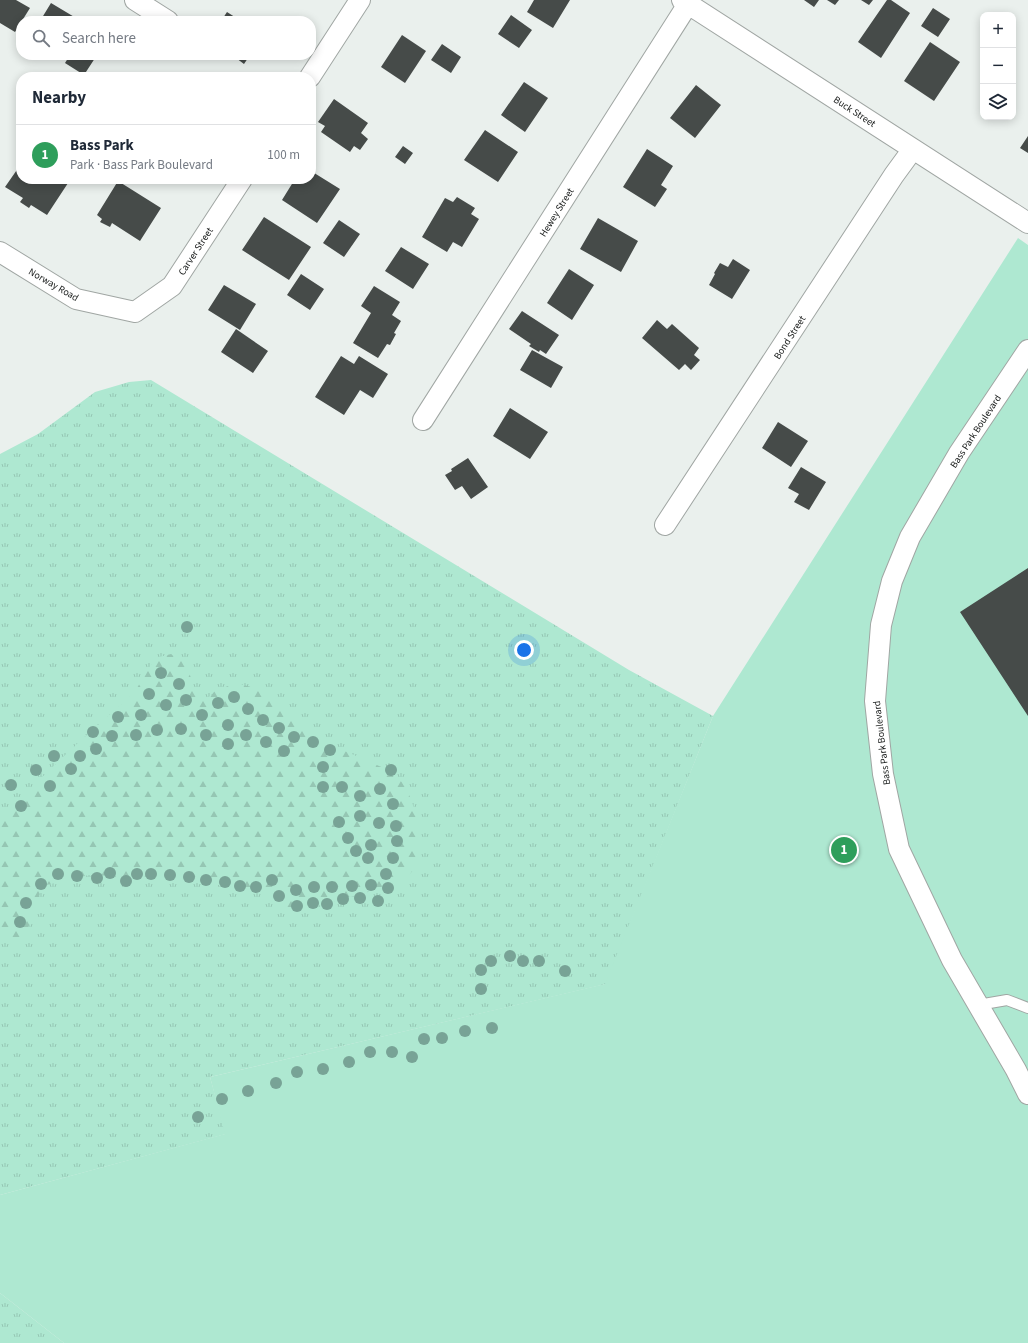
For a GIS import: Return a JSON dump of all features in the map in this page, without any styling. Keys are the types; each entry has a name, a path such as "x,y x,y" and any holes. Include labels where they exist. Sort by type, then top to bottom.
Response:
{"street":[{"path":"135,0 160,16"},
{"path":"313,72 360,0"},
{"name":"Buck Street","path":"685,2 1028,223"},
{"name":"Hewey Street","path":"423,420 685,2"},
{"name":"Bond Street","path":"665,525 894,175 913,149"},
{"name":"Carver Street","path":"135,312 172,286 239,184"},
{"name":"Norway Road","path":"0,252 76,299 135,312"},
{"name":"Bass Park Boulevard","path":"1028,350 959,453 910,536 892,581 881,625 875,701 883,774 899,848 952,960 1016,1070 1028,1094"}],"lane":[{"path":"978,1005 1007,1000 1028,1008"}],"green space":[{"path":"1018,238 1028,245 1028,1343 64,1343 0,1293 0,1195 225,1134 210,1077 605,984 713,716"},
{"path":"151,380 629,670 713,716 606,984 210,1077 226,1134 0,1195 0,454 38,434 95,392 129,382"},
{"path":"171,654 185,662 196,695 206,700 215,691 236,683 255,688 272,703 329,744 395,773 407,789 418,819 417,866 407,877 368,892 314,907 289,910 258,890 154,877 89,875 42,886 32,921 19,940 0,940 0,817 80,741 134,693 155,658"},
{"path":"0,1293 64,1343 0,1343"}],"building":[{"path":"0,0 16,0 30,8 25,16 16,16 15,32 0,23"},
{"path":"534,0 570,0 553,28 527,12"},
{"path":"804,0 819,0 814,7"},
{"path":"827,0 839,0 835,5"},
{"path":"861,0 873,0 869,5"},
{"path":"887,0 891,0 910,13 881,58 858,42"},
{"path":"51,3 73,16 43,16"},
{"path":"933,8 950,19 938,37 921,26"},
{"path":"227,12 233,16 224,16"},
{"path":"511,15 532,30 519,48 498,34"},
{"path":"402,35 426,51 405,83 381,67"},
{"path":"930,42 960,62 934,101 904,81"},
{"path":"442,44 461,57 451,73 431,60"},
{"path":"67,60 94,60 86,72 79,72 65,63"},
{"path":"239,60 247,60 244,64"},
{"path":"524,82 548,98 525,132 501,115"},
{"path":"696,85 721,105 695,138 670,118"},
{"path":"334,99 368,123 361,133 368,139 360,150 354,146 350,152 321,132 325,126 318,122"},
{"path":"485,130 518,152 498,182 464,160"},
{"path":"1028,136 1028,153 1020,148"},
{"path":"403,146 413,153 405,164 395,157"},
{"path":"647,149 673,166 661,185 667,189 655,207 623,187"},
{"path":"16,171 16,184 67,184 47,215 31,205 29,208 20,202 23,198 5,187"},
{"path":"316,174 340,189 317,223 282,200 292,184 316,184"},
{"path":"116,184 123,184 161,208 140,241 112,223 110,227 100,222 102,219 97,215"},
{"path":"457,197 475,208 471,214 479,219 462,247 453,242 447,252 422,237 445,198 453,202"},
{"path":"264,217 311,247 289,280 242,250"},
{"path":"598,218 638,241 621,272 580,249"},
{"path":"339,220 360,234 344,257 323,243"},
{"path":"401,247 429,264 413,289 385,271"},
{"path":"733,259 750,270 732,299 709,285 720,263 728,267"},
{"path":"569,269 594,285 572,320 547,303"},
{"path":"301,274 324,289 310,310 287,295"},
{"path":"224,285 256,304 240,330 208,310"},
{"path":"374,286 400,302 392,315 401,321 394,333 396,334 390,345 387,344 378,358 353,343 371,313 361,306"},
{"path":"522,311 559,335 546,354 529,346 531,344 509,329"},
{"path":"657,320 667,329 672,324 699,348 694,355 700,360 691,370 685,364 679,370 642,338"},
{"path":"236,329 268,351 253,373 221,352"},
{"path":"532,350 563,367 551,388 520,370"},
{"path":"341,356 354,364 359,356 388,374 373,398 360,390 344,415 315,397"},
{"path":"510,408 548,432 530,459 493,436"},
{"path":"778,422 808,441 791,467 762,448"},
{"path":"468,458 488,487 471,499 462,486 455,490 445,475 452,471 451,469"},
{"path":"801,467 826,482 809,510 794,502 799,494 788,488"},
{"path":"1028,568 1028,716 960,612"}],"place":[{"name":"Bass Park","path":"844,850"}]}
